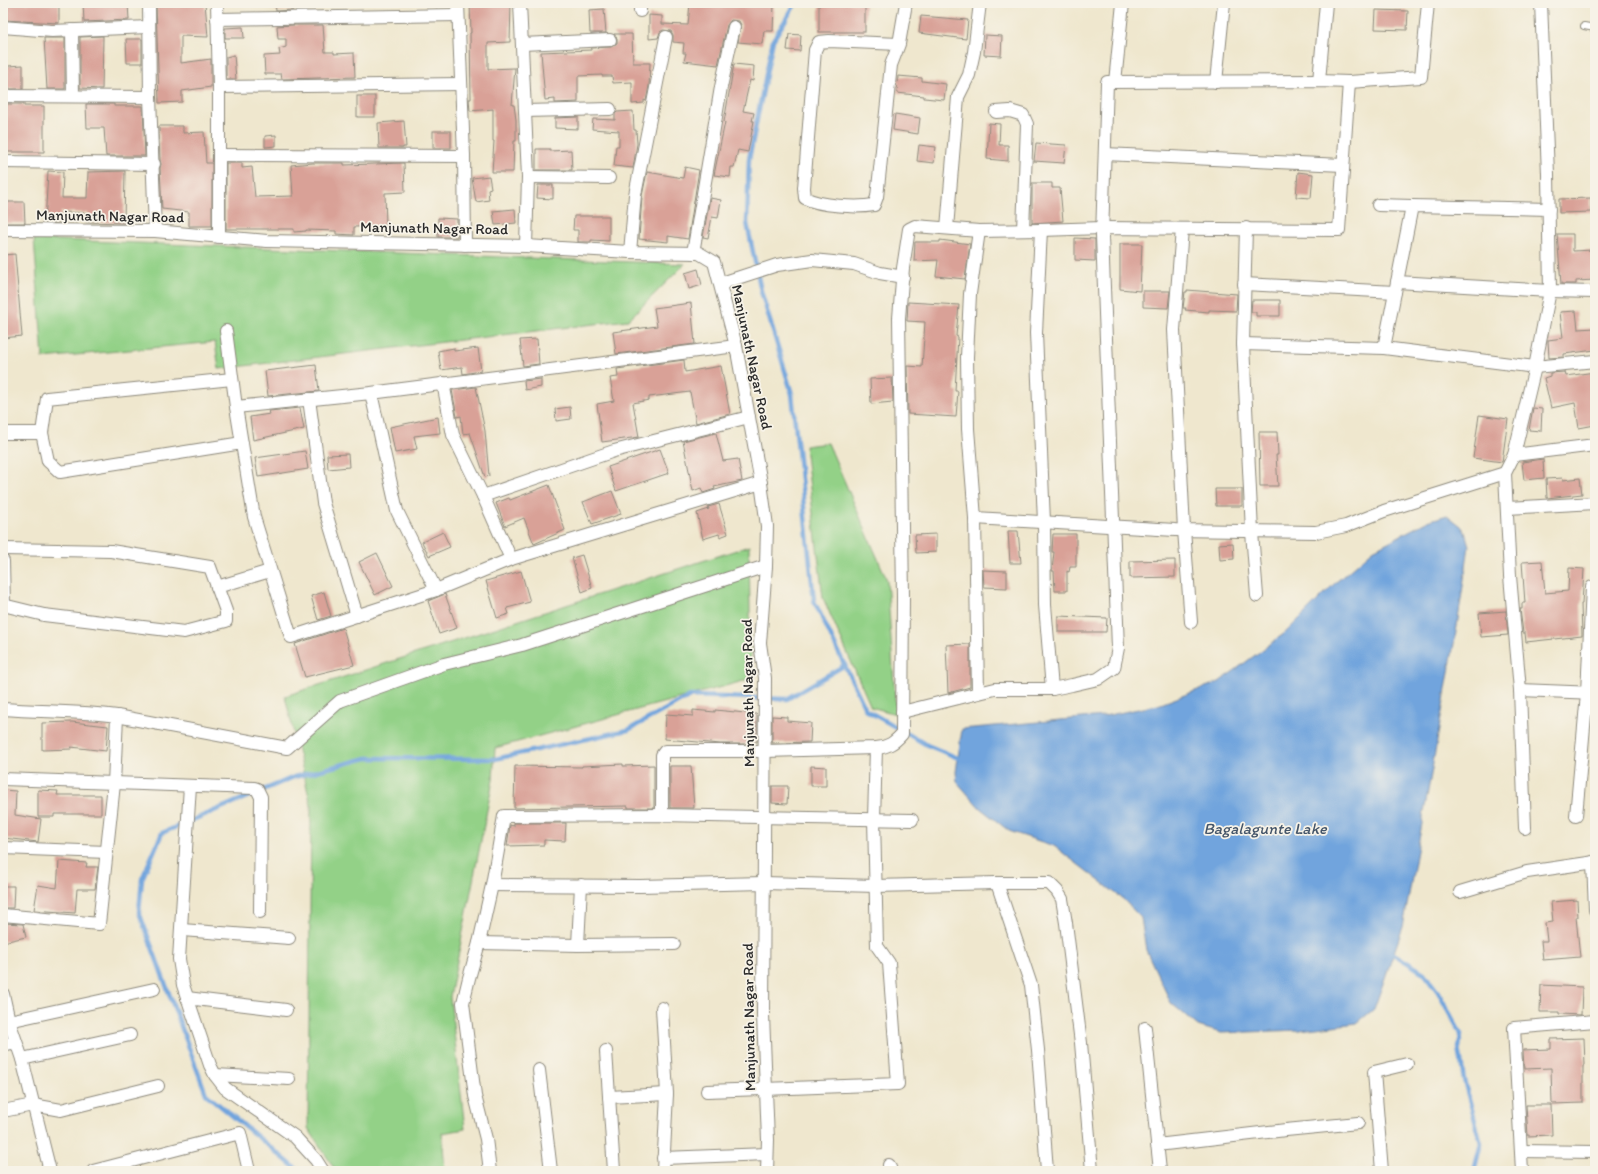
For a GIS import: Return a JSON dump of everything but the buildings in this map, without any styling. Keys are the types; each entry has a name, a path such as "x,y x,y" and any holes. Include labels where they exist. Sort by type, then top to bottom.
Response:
{"street":[{"path":"149,3 150,96 154,164 155,232"},
{"path":"217,3 219,87 219,237"},
{"path":"520,3 528,177 526,246"},
{"path":"899,44 829,41 819,42 815,50 804,188 806,198 814,202 864,207 874,205 877,197 891,66 899,44 906,3"},
{"path":"947,228 958,97 971,68 980,3"},
{"path":"1115,82 1123,3"},
{"path":"1216,82 1224,3"},
{"path":"1319,81 1326,3"},
{"path":"902,712 995,689 1052,689 1098,679 1114,668 1118,648 1112,526 1102,228 1106,82 1349,82 1421,77 1428,3"},
{"path":"1525,828 1520,690 1510,576 1505,473 1514,455 1535,367 1550,291 1549,209 1542,3"},
{"path":"217,19 458,9 464,156 465,245"},
{"path":"3,27 52,31 149,27"},
{"path":"693,253 721,87 734,27"},
{"path":"72,30 73,96"},
{"path":"630,252 634,195 666,37"},
{"path":"522,44 610,40"},
{"path":"662,815 662,755 665,751 765,751 876,748 885,747 895,743 902,734 903,597 899,318 902,277 909,229 915,226 979,231 1102,228 1246,228 1339,230 1349,82"},
{"path":"219,87 460,84"},
{"path":"3,96 150,96"},
{"path":"525,111 610,109"},
{"path":"996,112 1010,111 1023,115 1027,124 1023,230"},
{"path":"1105,154 1343,165"},
{"path":"219,155 464,156"},
{"path":"3,162 154,164"},
{"path":"528,177 609,178"},
{"path":"1378,204 1549,209"},
{"path":"1384,348 1412,206"},
{"path":"1246,228 1243,344 1252,532 1257,596"},
{"path":"1182,229 1174,330 1184,530 1191,622"},
{"name":"Manjunath Nagar Road","path":"3,230 155,232 267,241 526,246 630,252 699,253 714,262 725,283 761,483 767,526 766,566 760,643 765,678 763,1015 767,1171"},
{"path":"1041,230 1036,333 1044,522 1045,605 1052,689"},
{"path":"978,693 975,518 968,429 967,357 970,294 979,231"},
{"path":"725,283 777,265 812,260 836,261 854,264 880,273 902,277"},
{"path":"1244,284 1595,292"},
{"path":"226,331 236,407 254,517 291,637 436,590 511,559 761,483"},
{"path":"1243,344 1384,348 1535,367 1595,361"},
{"path":"236,407 371,393 736,346"},
{"path":"232,379 47,398 42,433 48,461 60,472 242,443"},
{"path":"443,383 453,434 511,559"},
{"path":"371,393 397,511 436,590"},
{"path":"309,399 323,503 358,616"},
{"path":"483,496 614,452 749,417"},
{"path":"3,433 42,433"},
{"path":"1514,455 1595,446"},
{"path":"975,518 1184,530 1316,532 1346,526 1384,511 1505,473"},
{"path":"1507,508 1595,503"},
{"path":"3,549 111,551 210,567 226,611 226,621 184,632 44,615 3,606 3,561"},
{"path":"3,709 35,712 89,713 118,716 287,748 340,701 444,664 522,645 766,566"},
{"path":"217,587 270,571"},
{"path":"1576,816 1591,693 1592,586"},
{"path":"1520,690 1591,693"},
{"path":"3,914 99,924 114,784 118,716"},
{"path":"706,1091 898,1084 889,963 877,946 874,819 876,748"},
{"path":"3,779 254,788 258,791 261,797 260,912"},
{"path":"190,786 179,959 183,985 210,1065 225,1088 295,1137 316,1160 323,1171"},
{"path":"490,1171 486,1139 475,1096 463,1003 479,943 492,885 504,816 765,816 912,820"},
{"path":"3,848 107,852"},
{"path":"1460,892 1527,872 1594,862 1595,910"},
{"path":"492,885 640,886 764,883 876,886 1049,883 1058,891 1062,899 1081,1043 1092,1171"},
{"path":"997,883 1031,985 1047,1171"},
{"path":"578,945 581,885"},
{"path":"182,930 289,938"},
{"path":"479,943 578,945 674,944"},
{"path":"9,1021 154,989"},
{"path":"3,994 9,1021 22,1059 49,1171"},
{"path":"188,998 286,1010"},
{"path":"662,1008 667,1094 663,1171"},
{"path":"1522,1171 1514,1028 1595,1021"},
{"path":"1145,1028 1160,1171"},
{"path":"22,1059 130,1035"},
{"path":"3,1045 16,1042"},
{"path":"606,1051 614,1171"},
{"path":"1382,1171 1374,1072 1407,1064"},
{"path":"539,1070 551,1171"},
{"path":"215,1074 289,1079"},
{"path":"3,1111 33,1105 61,1110 158,1086"},
{"path":"609,1097 667,1094"},
{"path":"1157,1145 1286,1130 1358,1124"},
{"path":"93,1171 240,1133 249,1171"},
{"path":"1521,1152 1595,1152"},
{"path":"663,1158 767,1154"}],"lane":[{"path":"1584,26 1595,28"}],"green space":[{"path":"34,239 685,264 628,320 219,369 215,342 43,358"},
{"path":"828,443 887,580 896,714 871,707 823,598 805,446"},
{"path":"749,546 751,679 495,748 493,780 450,997 465,1129 442,1133 445,1171 336,1171 308,1128 311,805 285,696"}],"water":[{"name":"Bagalagunte Lake","path":"1447,515 1461,526 1465,532 1469,546 1457,626 1403,927 1374,1009 1357,1023 1300,1030 1221,1033 1198,1026 1171,1003 1146,950 1141,918 1123,899 1054,846 1009,831 980,808 957,782 956,772 962,729 1104,716 1158,705 1219,682 1285,633 1334,584 1373,550 1428,521"}],"waterway":[{"path":"796,3 773,40 749,159 747,223 761,291 792,394 814,601 866,710 927,745 963,760"},
{"path":"299,1171 206,1094 139,912 142,879 162,833 294,777 367,758 495,759 628,730 690,696 787,699 845,665"},
{"path":"1389,951 1424,973 1438,992 1461,1034 1459,1048 1464,1080 1481,1143 1474,1171"}]}
